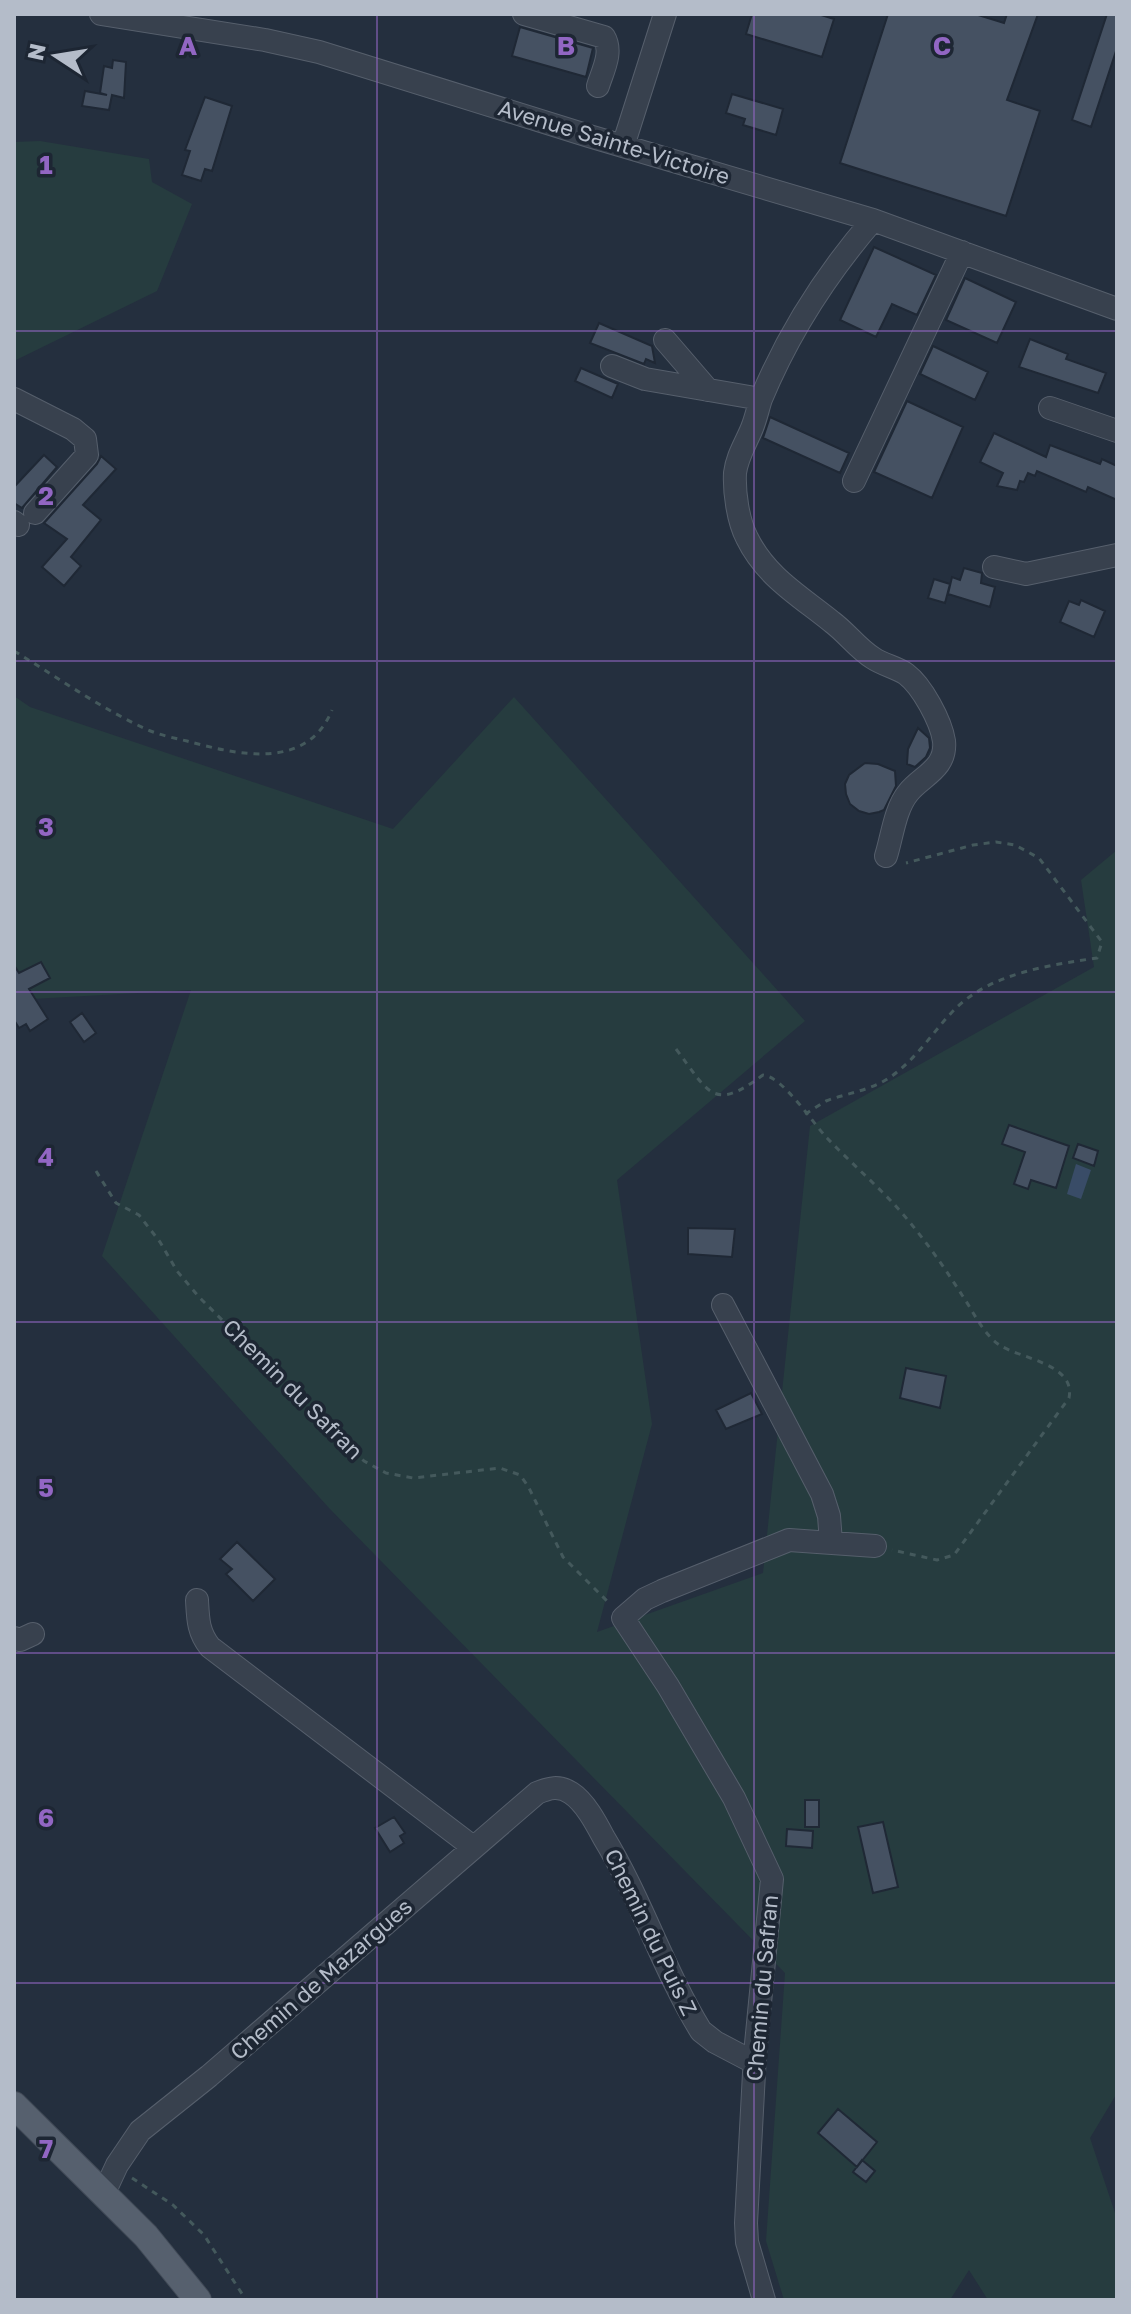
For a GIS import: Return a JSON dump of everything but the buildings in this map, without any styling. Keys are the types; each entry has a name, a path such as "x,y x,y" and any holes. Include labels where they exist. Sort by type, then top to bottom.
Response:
{"main road":[{"path":"14,2105 146,2236 198,2300"}],"street":[{"name":"Avenue Sainte-Victoire","path":"101,14 265,40 319,52 873,220 1117,309"},
{"path":"524,14 604,37 609,52 598,86"},
{"path":"623,146 665,14"},
{"path":"873,220 844,253 801,321 761,399 753,426 739,454 735,475 745,536 763,567 787,589 834,622 872,658 907,675 929,701 944,740 943,756 931,776 906,795 886,856"},
{"path":"854,481 962,252"},
{"path":"665,340 708,390"},
{"path":"612,366 645,379 761,399"},
{"path":"14,399 73,429 85,439 87,455 22,520"},
{"path":"1050,408 1117,431"},
{"path":"994,567 1026,574 1117,555"},
{"path":"723,1305 822,1494 829,1516 831,1542"},
{"path":"623,1618 645,1599 662,1591 789,1540 875,1546"},
{"path":"197,1600 198,1625 210,1647 473,1847"},
{"name":"Chemin du Safran","path":"623,1618 668,1686 734,1798 772,1879 755,2063 747,2242 764,2300"},
{"name":"Chemin de Mazargues","path":"104,2193 135,2137 154,2119 209,2076 537,1793 548,1788 560,1788"},
{"name":"Chemin du Puis Z","path":"560,1788 573,1794 581,1803 622,1868 701,2031 755,2063"}],"path":[{"path":"14,651 148,731 228,752 264,755 302,746 325,728 332,710"},
{"path":"805,1114 826,1101 865,1090 889,1078 920,1052 954,1010 976,990 1047,965 1097,958 1101,951 1102,942 1039,858 1015,845 996,842 973,845 890,865 883,864 886,856"},
{"path":"676,1049 707,1089 724,1096 740,1092 763,1075 771,1076 894,1205 929,1247 985,1331 999,1345 1055,1370 1066,1378 1071,1389 1069,1398 954,1555 937,1560 875,1546"},
{"name":"Chemin du Safran","path":"96,1171 116,1203 139,1215 177,1271 199,1297 364,1461 386,1473 413,1478 500,1468 520,1475 563,1557 623,1618"},
{"path":"117,2165 173,2205 204,2235 246,2300"}],"green space":[{"path":"40,141 149,159 152,182 192,204 157,291 14,361 14,142"},
{"path":"14,696 30,707 393,829 514,697 805,1021 617,1180 652,1424 597,1632 763,1573 810,1126 1094,967 1081,880 1117,850 1117,2093 1090,2138 1117,2219 1117,2300 988,2300 969,2270 950,2300 784,2300 766,2241 785,1973 329,1508 102,1256 191,990 14,1000"}],"water":[{"path":"1076,1164 1091,1170 1081,1199 1067,1194"}]}
